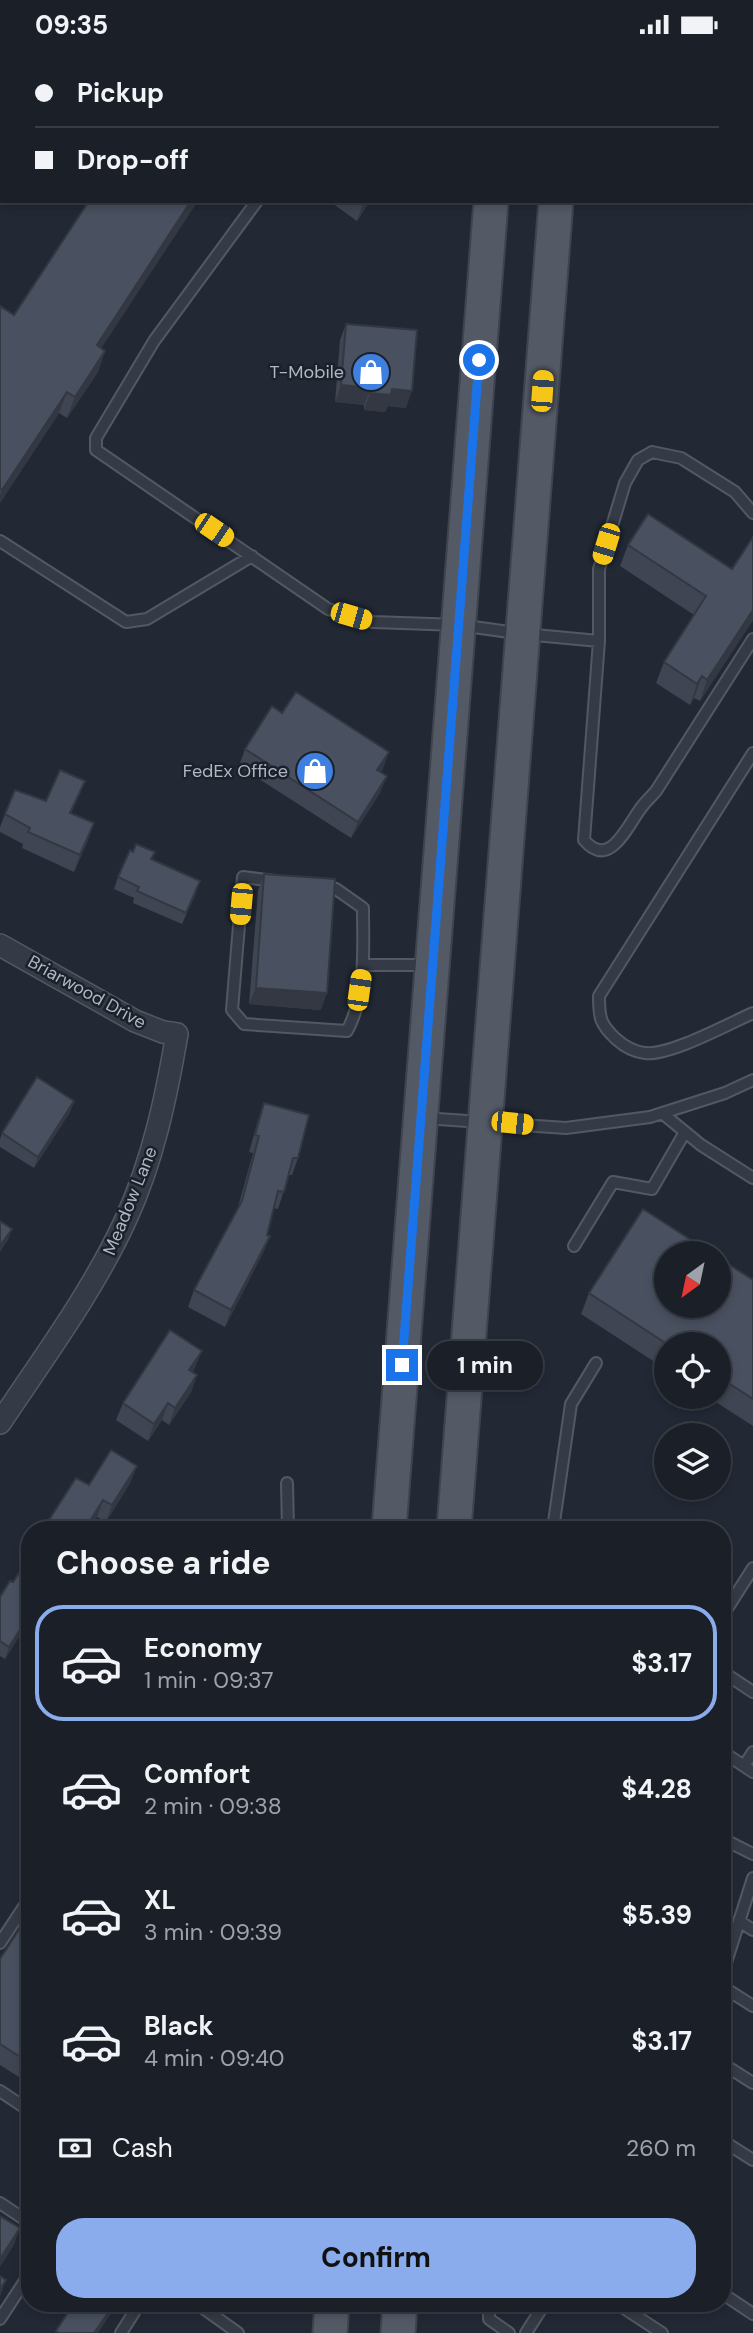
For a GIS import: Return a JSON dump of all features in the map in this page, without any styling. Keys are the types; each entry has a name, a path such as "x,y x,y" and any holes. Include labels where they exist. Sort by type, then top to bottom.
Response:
{"main road":[{"path":"390,1521 491,203"},
{"path":"455,1521 556,203"},
{"path":"330,2333 331,2312"},
{"path":"398,2333 399,2312"}],"street":[{"name":"Briarwood Drive","path":"0,945 135,1021 163,1032 177,1034"},
{"name":"Meadow Lane","path":"0,1423 100,1271 127,1218 155,1141 177,1034"}],"lane":[{"path":"256,203 154,341 96,437 96,450 328,609 373,622 459,625 599,641"},
{"path":"753,513 735,492 681,458 652,452 638,460 625,483 599,569 599,641 584,841 591,848 601,851 620,840 656,791 753,639"},
{"path":"0,541 126,622 147,619 252,556"},
{"path":"753,753 599,996 599,1018 607,1031 632,1051 648,1054 670,1049 753,1013"},
{"path":"243,877 336,889 363,908 363,965 356,1015 347,1031 244,1024 232,1010 243,877"},
{"path":"363,965 433,965"},
{"path":"421,1117 566,1128 650,1117 751,1083"},
{"path":"662,1113 701,1145 753,1178"},
{"path":"573,1246 613,1182 652,1189 685,1132"},
{"path":"554,1521 571,1404 596,1363"},
{"path":"287,1483 288,1521"},
{"path":"731,1603 753,1569"},
{"path":"731,1677 753,1692"},
{"path":"731,1757 749,1769 753,1752"},
{"path":"731,1843 753,1854"},
{"path":"731,1946 753,1878"},
{"path":"0,1943 21,1913"},
{"path":"739,1921 753,1930"},
{"path":"731,1992 753,2006"},
{"path":"731,2069 753,2083"},
{"path":"0,2091 21,2105"},
{"path":"731,2146 753,2161"},
{"path":"0,2203 21,2217"},
{"path":"0,2319 21,2287"},
{"path":"731,2299 753,2314"},
{"path":"121,2333 134,2312"},
{"path":"209,2312 238,2333"},
{"path":"489,2312 489,2319 509,2333"},
{"path":"527,2333 540,2312"},
{"path":"630,2312 662,2333"}],"building":[{"path":"88,203 190,203 97,345 105,351 75,397 67,392 2,490 0,306 14,315"},
{"path":"346,324 417,330 412,391 392,389 391,395 370,393 371,388 341,385"},
{"path":"648,514 732,569 753,537 753,610 707,680 702,676 697,684 664,662 706,596 628,545"},
{"path":"296,692 389,752 377,770 387,776 358,822 245,749 272,706 282,713"},
{"path":"60,770 85,781 70,813 94,823 80,855 28,832 30,828 5,814 15,790 46,801"},
{"path":"136,844 155,852 151,859 200,881 186,913 137,891 139,887 118,877 130,850 133,852"},
{"path":"264,874 335,879 327,993 256,988"},
{"path":"37,1077 74,1101 38,1157 2,1133"},
{"path":"264,1103 309,1115 298,1158 293,1158 284,1192 278,1191 267,1235 270,1236 231,1310 194,1290 242,1201 259,1136 255,1135"},
{"path":"643,1209 692,1241 654,1241 654,1318 732,1318 732,1266 753,1280 753,1399 731,1385 731,1332 654,1332 654,1336 589,1293"},
{"path":"0,1221 12,1229 0,1246"},
{"path":"170,1330 202,1351 189,1370 197,1375 175,1408 168,1403 154,1424 123,1403"},
{"path":"111,1450 137,1466 112,1505 103,1500 90,1521 49,1520 76,1478 89,1485"},
{"path":"21,1570 21,1628 9,1647 0,1641 0,1597 10,1581 13,1582"},
{"path":"21,1927 21,2057 0,2044 0,1959"},
{"path":"0,2216 20,2228 0,2259"},
{"path":"0,2276 6,2280 0,2289"},
{"path":"68,2312 109,2312 94,2333 56,2331"}],"place":[{"name":"T-Mobile","path":"371,372"},
{"name":"FedEx Office","path":"315,771"}],"route":[{"path":"402,1365 479,360"}]}
